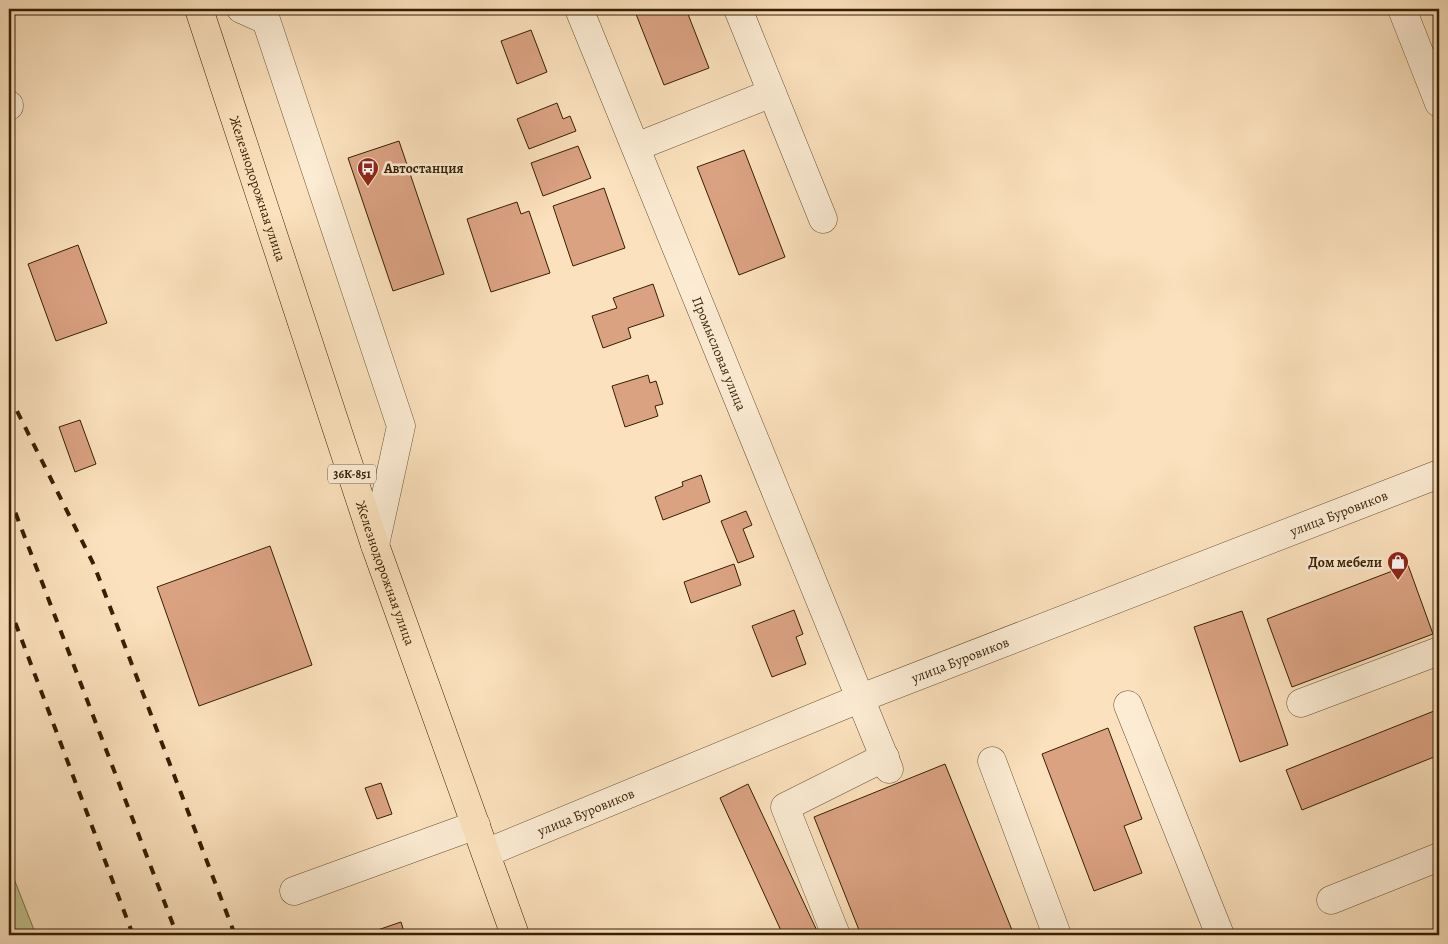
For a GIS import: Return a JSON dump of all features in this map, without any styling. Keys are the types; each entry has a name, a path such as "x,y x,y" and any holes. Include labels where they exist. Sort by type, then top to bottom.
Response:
{"main road":[{"name":"Железнодорожная улица","path":"199,9 375,545 515,935"}],"street":[{"path":"241,9 266,20 401,426 375,545"},
{"name":"Промысловая улица","path":"579,9 887,763 785,807 836,935"},
{"path":"738,9 823,219"},
{"path":"1402,9 1439,103"},
{"path":"636,147 772,93"},
{"name":"улица Буровиков","path":"486,853 861,698 1439,474"},
{"path":"1301,703 1439,651"},
{"path":"1128,705 1214,933"},
{"path":"992,761 1057,935"},
{"path":"294,891 476,825"},
{"path":"1330,900 1439,857"}],"green space":[{"path":"9,866 36,935 9,935"}],"building":[{"path":"634,9 686,9 709,68 664,85"},
{"path":"531,30 547,72 517,84 501,41"},
{"path":"557,103 563,119 570,116 576,131 529,149 517,119"},
{"path":"399,141 444,274 393,291 348,158"},
{"path":"578,146 591,178 543,196 531,163"},
{"path":"744,150 785,257 739,275 697,167"},
{"path":"604,188 625,248 573,266 553,206"},
{"path":"517,202 521,214 529,211 550,273 491,292 467,219"},
{"path":"78,245 107,323 56,341 28,264"},
{"path":"653,284 664,316 628,328 631,338 603,348 592,316 617,308 613,298"},
{"path":"648,375 650,383 656,381 663,404 655,406 658,416 625,427 612,386"},
{"path":"80,420 96,464 75,472 59,427"},
{"path":"701,475 710,502 663,520 655,497 683,486 682,482"},
{"path":"746,511 752,525 743,529 754,557 738,563 721,521"},
{"path":"270,546 312,665 199,706 157,587"},
{"path":"734,564 741,585 691,603 684,582"},
{"path":"1408,565 1433,634 1292,687 1267,619"},
{"path":"794,610 803,634 796,637 806,664 772,677 752,626"},
{"path":"1242,611 1288,745 1240,762 1194,627"},
{"path":"1439,709 1439,755 1302,810 1286,770"},
{"path":"1108,728 1142,819 1124,826 1142,873 1094,891 1042,754"},
{"path":"945,764 1014,935 861,935 814,817"},
{"path":"381,783 392,814 377,819 365,788"},
{"path":"748,784 819,935 783,935 720,798"},
{"path":"401,922 405,935 363,935"}],"railway":[{"path":"9,395 94,565 235,935"},
{"path":"9,496 177,935"},
{"path":"9,606 133,935"}],"place":[{"name":"Автостанция","path":"368,187"},
{"name":"Дом мебели","path":"1398,581"}]}
